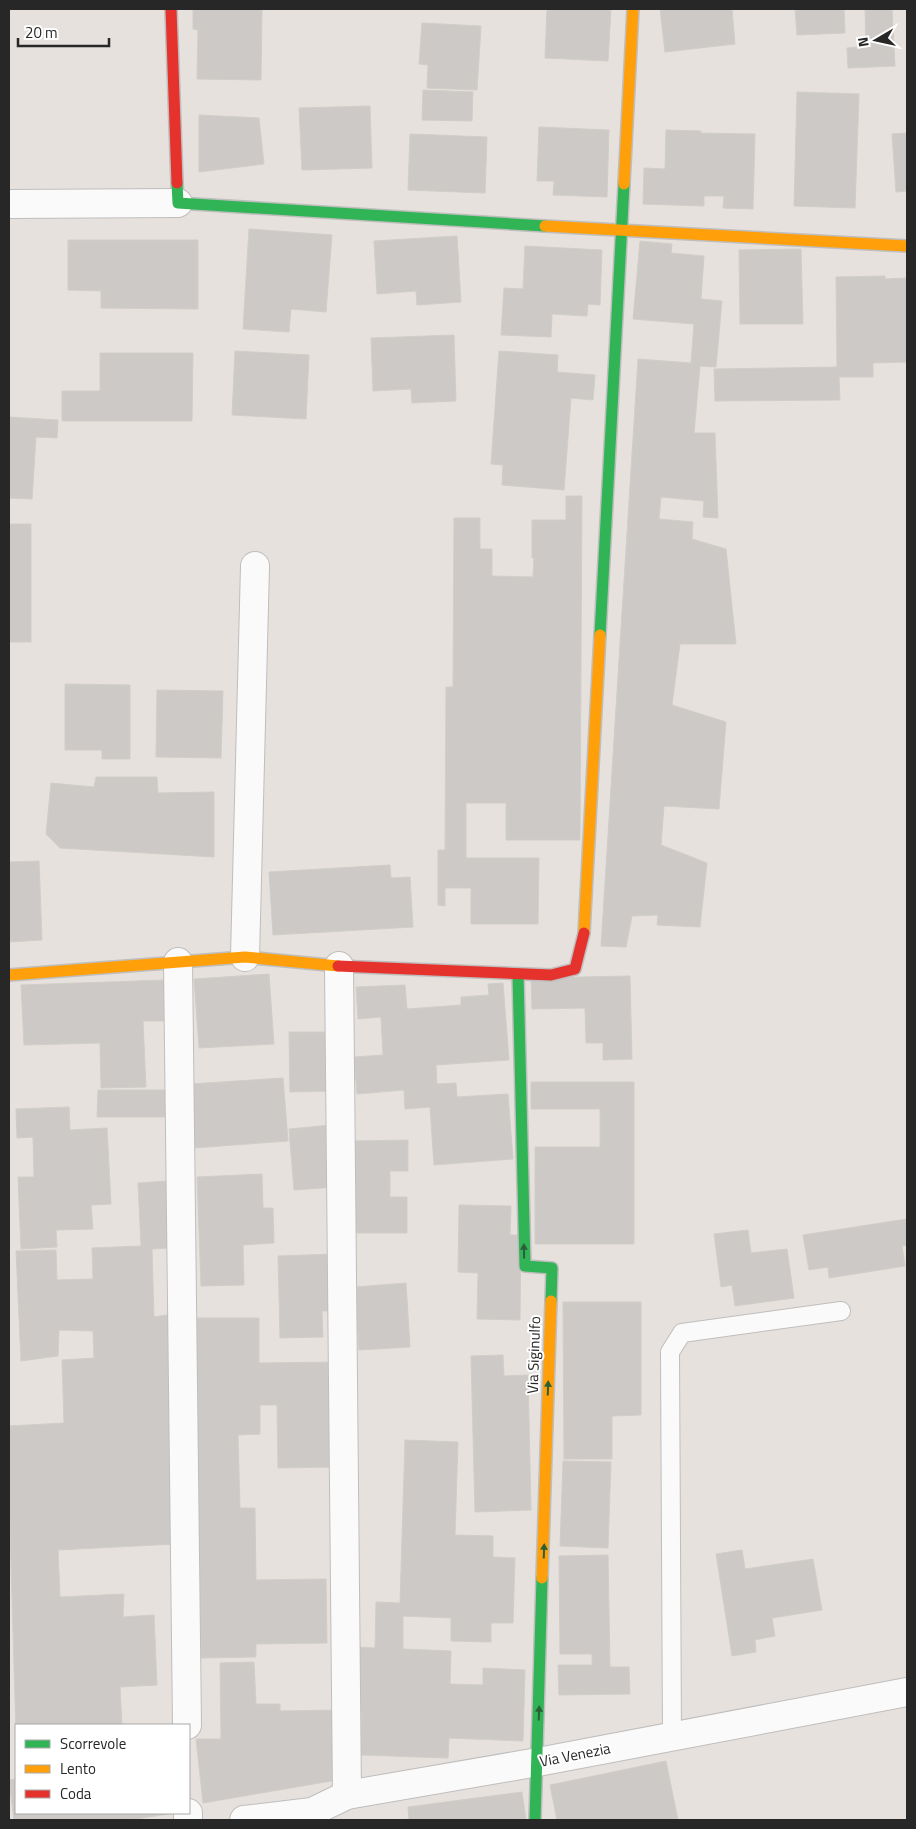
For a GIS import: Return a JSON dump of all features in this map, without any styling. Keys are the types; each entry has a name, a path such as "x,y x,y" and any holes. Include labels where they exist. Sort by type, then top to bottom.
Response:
{"street":[{"path":"171,9 178,203"},
{"path":"9,975 245,957 340,966 518,974 552,975 575,969 585,929 623,231 633,9"},
{"path":"9,204 178,203 623,231 907,246"},
{"path":"245,957 255,566"},
{"path":"178,962 187,1724"},
{"path":"340,966 347,1795"},
{"name":"Via Siginulfo","path":"518,974 525,1266 552,1268 538,1762"},
{"name":"Via Venezia","path":"244,1820 312,1816 347,1795 538,1762 907,1692"},
{"path":"536,1820 538,1762"}],"lane":[{"path":"672,1737 670,1352 682,1333 841,1311"}],"building":[{"path":"193,9 262,9 261,80 197,79 198,30 193,29"},
{"path":"547,9 611,9 608,61 545,58"},
{"path":"660,9 732,9 735,44 665,52"},
{"path":"795,9 844,9 845,33 797,35"},
{"path":"865,9 892,9 895,66 848,68 847,48 866,46"},
{"path":"422,23 481,26 477,90 427,88 428,65 419,64"},
{"path":"423,90 473,92 472,121 422,120"},
{"path":"797,92 859,94 855,208 794,206"},
{"path":"370,106 372,168 302,170 299,108"},
{"path":"199,115 259,118 264,164 199,172"},
{"path":"539,127 609,130 607,197 553,195 554,181 537,181"},
{"path":"666,130 755,134 753,209 723,208 724,196 704,196 704,206 643,204 644,168 665,169"},
{"path":"907,133 907,191 896,192 892,134"},
{"path":"410,134 487,137 485,193 408,190"},
{"path":"249,229 332,235 326,312 291,309 289,332 243,329"},
{"path":"457,236 461,302 417,305 416,291 377,294 374,241"},
{"path":"68,240 198,240 198,309 101,308 101,291 68,290"},
{"path":"640,241 672,244 671,253 704,256 701,299 722,301 716,367 700,366 694,433 715,433 718,518 703,517 704,501 661,497 659,519 693,522 692,539 726,549 736,644 680,644 672,705 726,722 719,809 664,806 661,845 707,863 700,927 657,925 658,915 632,916 626,947 601,946 638,359 691,363 694,324 633,319"},
{"path":"525,246 602,250 600,305 588,304 587,316 552,314 551,337 501,335 504,288 523,289"},
{"path":"801,249 803,324 740,324 739,250"},
{"path":"885,276 885,279 907,278 907,362 873,363 873,377 839,377 840,400 715,401 714,369 837,367 836,277"},
{"path":"454,335 456,401 412,403 411,389 373,391 371,338"},
{"path":"235,351 309,355 306,419 232,415"},
{"path":"499,351 558,355 557,372 595,375 593,400 571,398 564,490 502,485 503,465 491,464"},
{"path":"100,353 193,353 192,421 62,421 62,391 100,391"},
{"path":"9,417 58,420 57,438 36,437 32,499 9,498"},
{"path":"566,496 582,496 580,840 506,840 506,803 466,803 466,858 539,858 538,924 471,924 471,888 445,888 445,906 438,905 438,850 445,850 446,687 453,687 454,518 480,518 480,549 492,549 492,576 533,577 532,520 566,520"},
{"path":"9,524 31,524 31,642 9,642"},
{"path":"65,684 130,685 130,759 102,759 102,750 65,750"},
{"path":"157,690 223,691 221,758 156,757"},
{"path":"96,777 157,777 158,793 214,792 214,857 60,848 46,834 51,783 94,787"},
{"path":"39,861 42,940 9,942 9,862"},
{"path":"390,865 391,878 410,877 413,927 273,935 269,872"},
{"path":"269,974 274,1044 199,1048 194,979"},
{"path":"630,976 632,1059 603,1060 603,1043 586,1043 585,1008 532,1009 531,978"},
{"path":"165,980 167,1021 143,1021 146,1087 101,1088 100,1043 24,1045 21,985"},
{"path":"503,983 509,1060 436,1065 437,1084 456,1083 457,1097 508,1094 513,1159 434,1165 430,1107 405,1109 404,1090 357,1094 354,1057 383,1055 381,1017 358,1019 356,987 405,985 407,1009 461,1005 461,997 489,995 488,984"},
{"path":"289,1032 331,1032 332,1091 290,1092"},
{"path":"283,1078 288,1141 194,1148 190,1084"},
{"path":"531,1082 634,1082 634,1244 535,1244 535,1147 600,1147 600,1109 531,1109"},
{"path":"98,1090 167,1090 167,1117 97,1117"},
{"path":"69,1107 70,1130 107,1128 111,1204 91,1205 93,1229 56,1230 57,1247 21,1249 18,1177 34,1177 33,1137 17,1138 16,1109"},
{"path":"331,1125 336,1187 294,1190 289,1129"},
{"path":"408,1140 408,1171 390,1171 390,1197 407,1197 407,1233 354,1233 354,1141"},
{"path":"262,1174 263,1208 273,1208 274,1243 243,1245 244,1285 201,1286 197,1177"},
{"path":"168,1181 170,1248 152,1249 154,1317 173,1314 175,1544 58,1550 60,1597 124,1594 123,1617 154,1615 157,1685 120,1687 122,1724 16,1724 9,1497 9,1426 64,1423 62,1360 94,1358 93,1331 59,1330 58,1356 21,1361 16,1251 56,1250 57,1280 93,1279 92,1248 141,1246 138,1183"},
{"path":"459,1205 511,1206 510,1235 521,1235 520,1320 477,1319 478,1273 458,1272"},
{"path":"907,1219 907,1245 902,1246 905,1266 829,1278 828,1267 809,1270 803,1235"},
{"path":"748,1230 751,1253 787,1249 794,1298 735,1306 732,1285 721,1287 714,1234"},
{"path":"334,1254 335,1311 322,1311 323,1337 280,1338 278,1256"},
{"path":"406,1283 410,1347 359,1350 355,1287"},
{"path":"563,1302 641,1302 641,1415 612,1416 612,1459 564,1459"},
{"path":"195,1318 259,1318 259,1363 338,1362 337,1467 278,1468 277,1405 260,1405 260,1434 238,1435 240,1508 255,1508 256,1580 326,1579 327,1643 256,1644 256,1657 201,1658"},
{"path":"503,1355 504,1376 528,1375 531,1510 475,1512 471,1356"},
{"path":"405,1440 458,1442 455,1535 493,1536 493,1557 515,1558 513,1623 491,1623 491,1642 451,1641 451,1618 403,1616 403,1649 451,1651 450,1684 483,1685 483,1668 525,1670 523,1741 449,1738 448,1758 361,1755 362,1712 354,1712 355,1647 375,1648 376,1602 400,1603"},
{"path":"563,1461 611,1462 608,1548 560,1546"},
{"path":"742,1550 745,1569 813,1559 822,1610 772,1618 775,1636 755,1640 756,1652 732,1656 716,1554"},
{"path":"608,1555 610,1667 629,1667 630,1694 559,1695 558,1665 592,1665 592,1654 560,1654 559,1556"},
{"path":"254,1662 256,1704 280,1704 280,1711 337,1710 337,1780 203,1803 196,1739 221,1739 220,1663"},
{"path":"666,1761 678,1820 557,1820 550,1785"},
{"path":"15,1779 15,1814 168,1814 130,1820 14,1820 9,1780"},
{"path":"522,1792 526,1820 401,1820 409,1819 408,1807"}],"traffic: fast":[{"path":"177,183 178,203 545,226"},
{"path":"600,635 624,184"},
{"path":"518,974 525,1266 552,1268 551,1301"},
{"path":"535,1820 542,1578"}],"traffic: slow":[{"path":"624,184 633,9"},
{"path":"545,226 907,246"},
{"path":"584,933 600,635"},
{"path":"9,975 245,957 338,966"},
{"path":"542,1578 551,1301"}],"traffic: jam":[{"path":"171,9 177,183"},
{"path":"338,966 551,975 575,969 584,933"}]}
